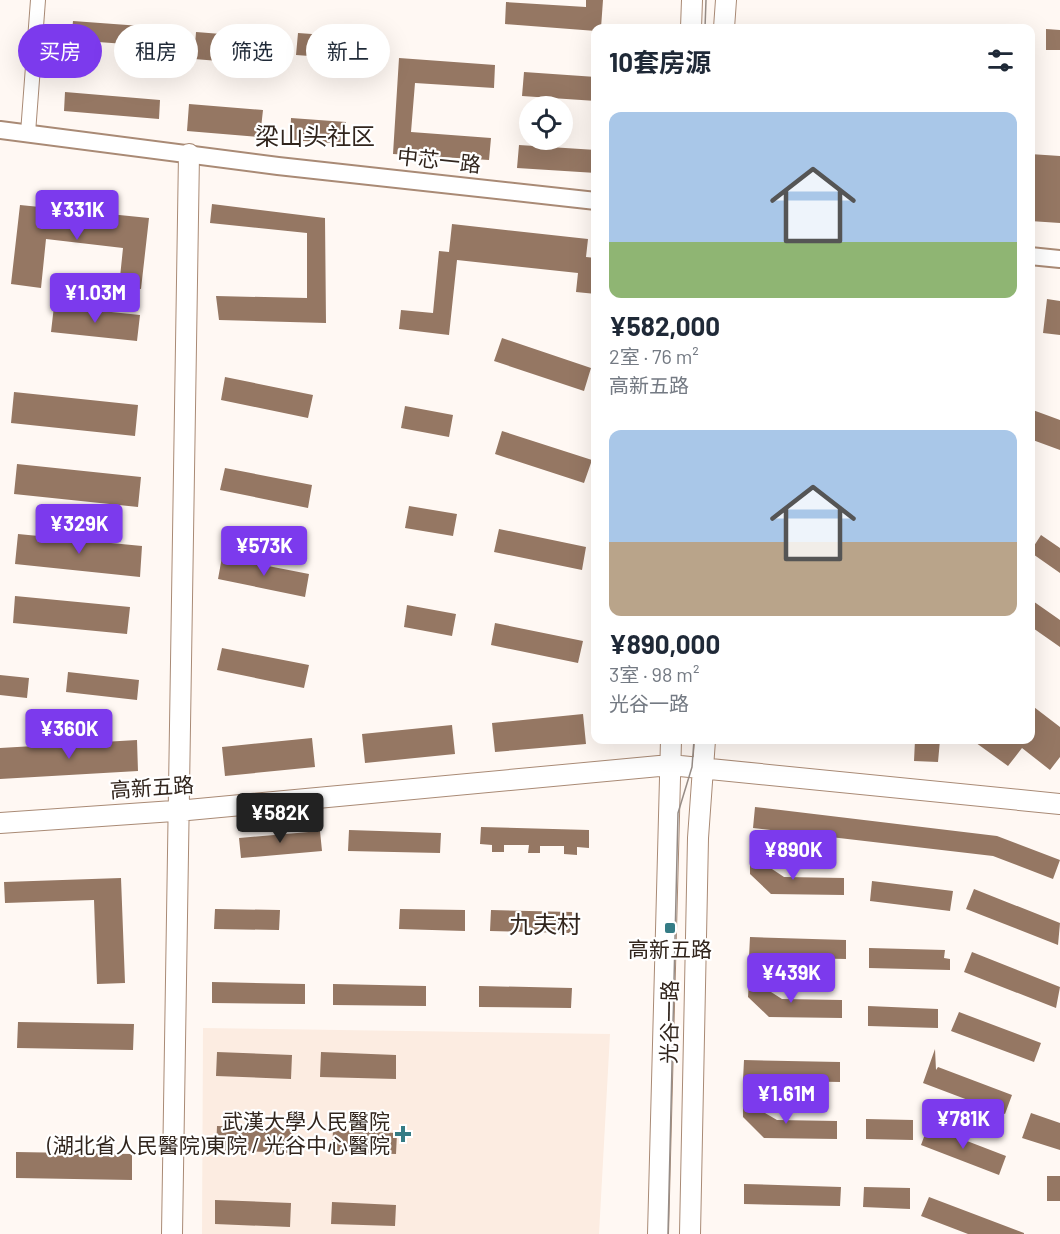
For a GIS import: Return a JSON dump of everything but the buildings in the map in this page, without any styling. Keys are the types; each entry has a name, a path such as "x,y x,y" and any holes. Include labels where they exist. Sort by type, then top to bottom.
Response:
{"main road":[{"path":"691,24 692,0"},
{"path":"724,24 726,0"},
{"path":"181,1234 183,810 193,155"},
{"name":"光谷一路","path":"658,1234 671,744"},
{"name":"光谷一路","path":"690,1234 698,838 705,744"},
{"name":"高新五路","path":"0,823 183,810 670,765 1060,804"},
{"path":"172,1234 183,810"}],"street":[{"path":"28,133 38,0"},
{"name":"中芯一路","path":"0,130 193,155 591,200"},
{"path":"1035,256 1060,259"}],"shaded area":[{"name":"武漢大學人民醫院 (湖北省人民醫院)東院 / 光谷中心醫院","path":"203,1028 610,1034 599,1234 202,1234"}],"tram line":[{"path":"705,24 706,0"},
{"path":"668,1234 678,813 692,767 694,744"}],"place":[{"name":"高新五路","path":"670,928"},
{"name":"武漢大學人民醫院 (湖北省人民醫院)東院 / 光谷中心醫院","path":"403,1134"}],"district":[{"name":"梁山头社区","path":"315,137"},
{"name":"九夫村","path":"545,925"}]}
